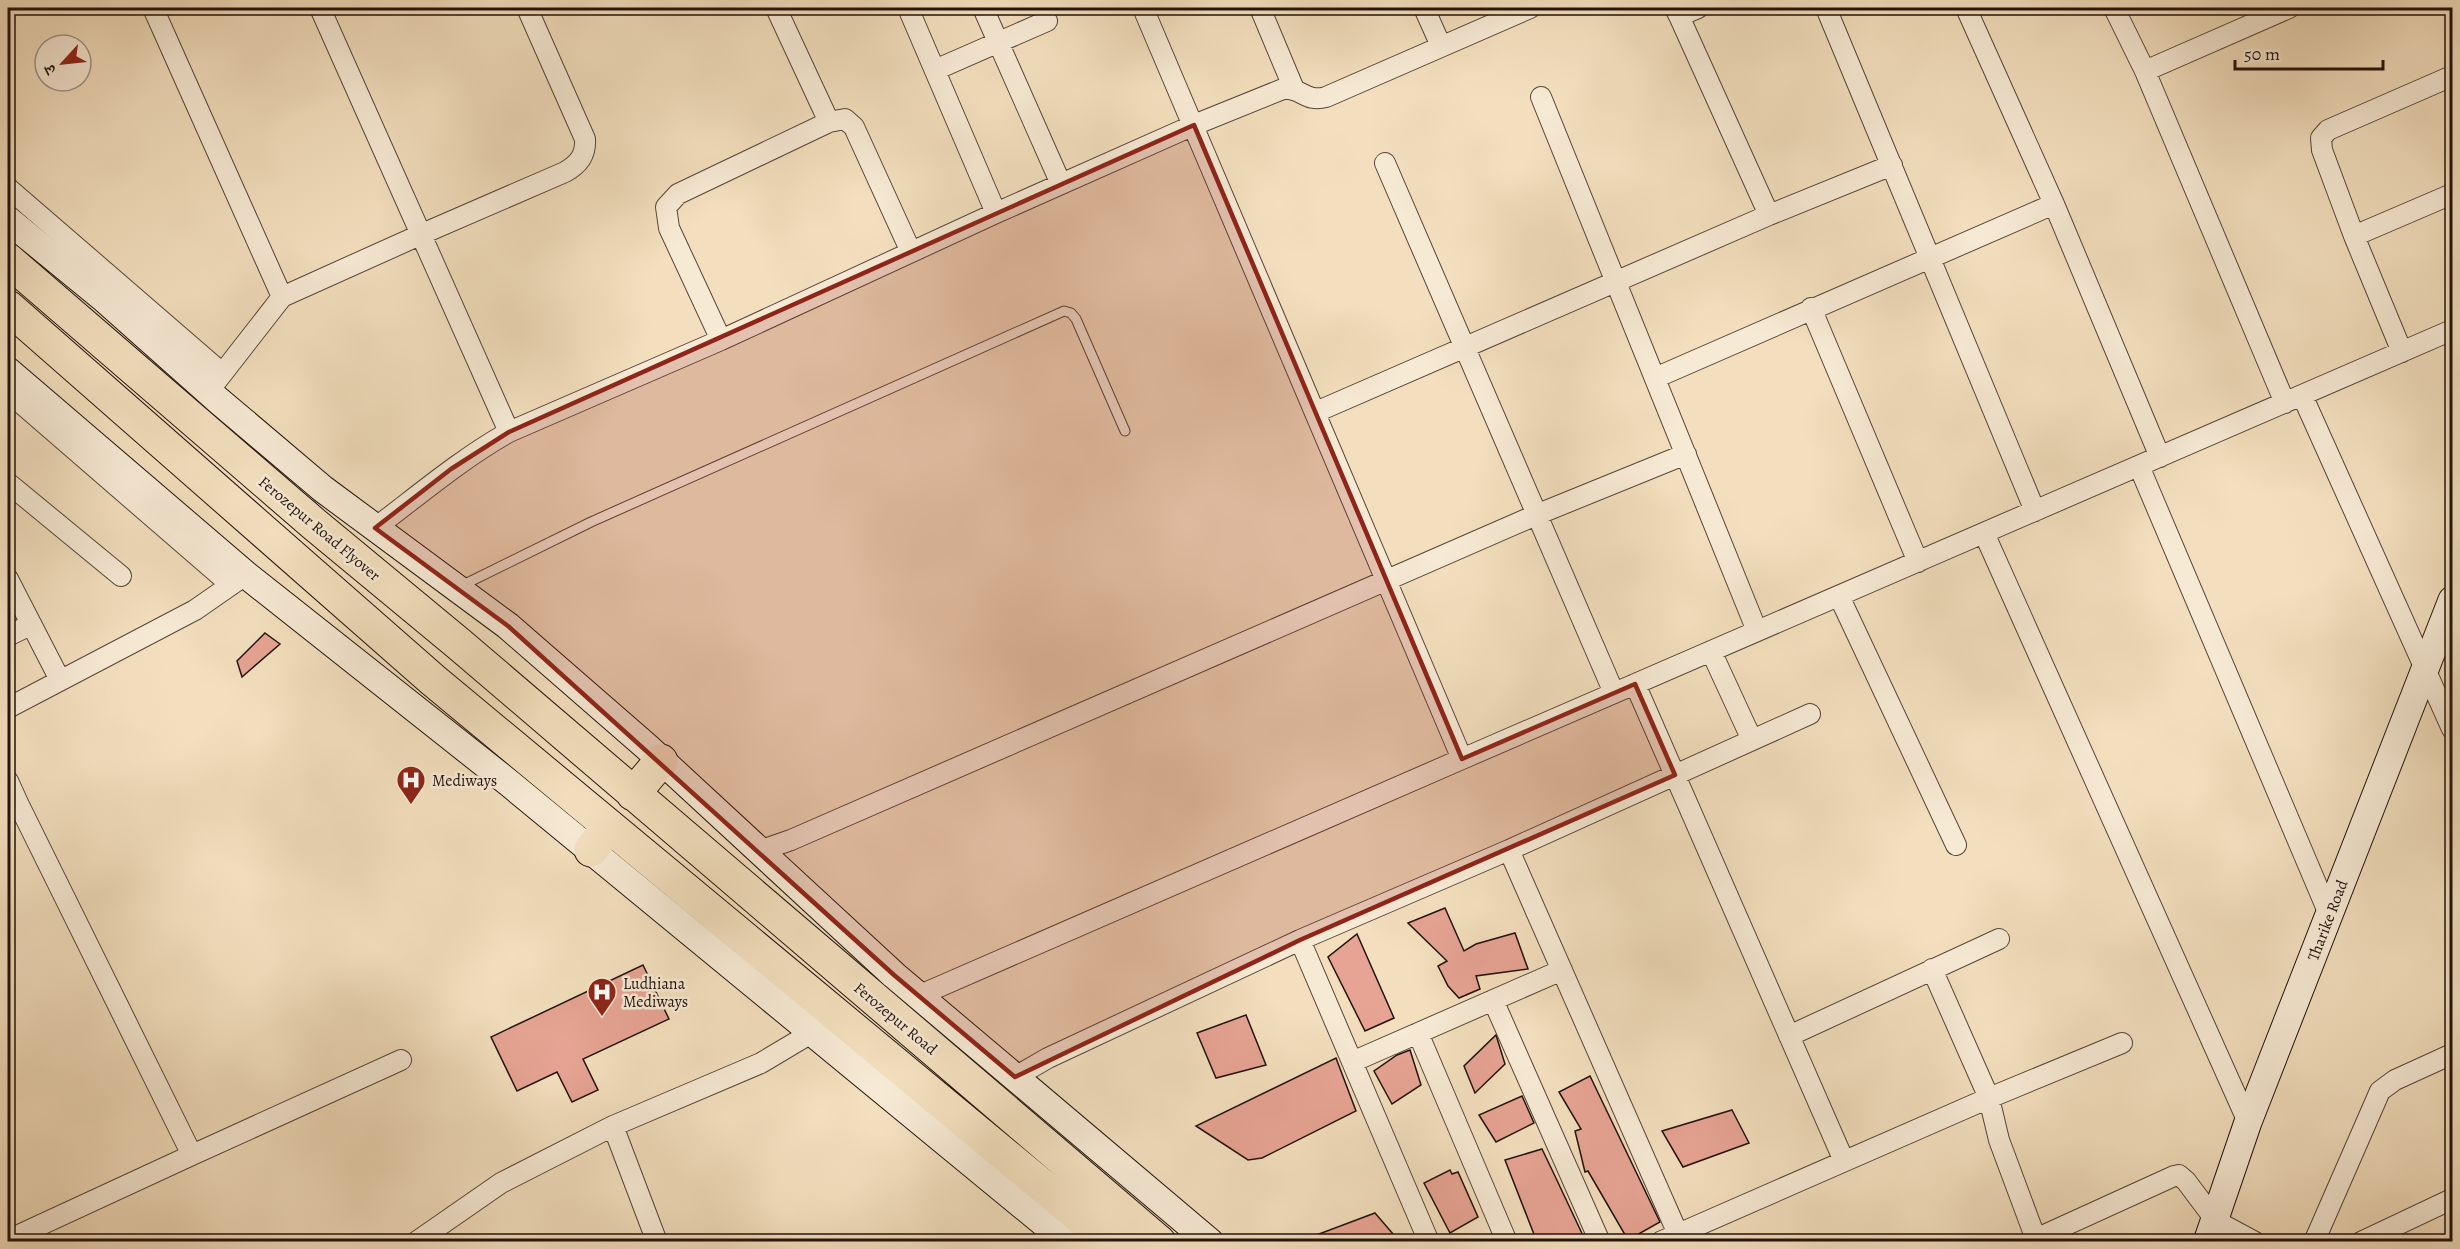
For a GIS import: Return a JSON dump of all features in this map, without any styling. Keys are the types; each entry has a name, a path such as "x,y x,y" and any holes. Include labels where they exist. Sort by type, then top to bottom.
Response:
{"highway":[{"name":"Ferozepur Road Flyover","path":"8,261 633,794"},
{"path":"8,307 433,680 600,838"},
{"path":"633,794 661,761"},
{"name":"Ferozepur Road","path":"633,794 1159,1242"},
{"name":"Ferozepur Road","path":"600,838 1110,1242"}],"main road":[{"path":"8,220 102,297 215,383 323,489 508,626 661,761 918,996 1210,1242"},
{"path":"8,370 238,580 600,838 813,1032 1067,1242"},
{"name":"Tharike Road","path":"2211,1231 2248,1122 2452,600"}],"street":[{"path":"153,8 282,297"},
{"path":"320,8 509,432"},
{"path":"8,188 215,383 282,297 566,172 581,160 586,148 585,138 527,8"},
{"path":"776,8 829,122"},
{"path":"908,8 996,213"},
{"path":"984,8 1061,184"},
{"path":"1143,8 1388,580 1462,759"},
{"path":"1260,8 1294,89 1309,99 1316,100 1530,8"},
{"path":"1424,8 1441,46"},
{"path":"1698,8 1677,12 1769,215"},
{"path":"1826,8 2035,511"},
{"path":"1966,8 2054,204 2160,457"},
{"path":"2114,8 2145,71 2293,399 2425,668 2452,729"},
{"path":"2145,71 2289,8"},
{"path":"935,70 1047,21"},
{"path":"2402,352 2354,236 2322,150 2321,138 2328,130 2452,76"},
{"path":"375,528 483,446 509,432 721,340 996,213 1194,125 1270,93 1282,89 1294,89"},
{"path":"1541,97 1757,631"},
{"path":"721,340 669,228 666,207 678,194 829,122 845,119 854,127 911,252"},
{"path":"1385,163 1614,693"},
{"path":"1316,412 1769,215 1892,165"},
{"path":"2354,236 2452,194"},
{"path":"1655,378 1929,256 2054,204"},
{"path":"1811,308 1918,562"},
{"path":"918,996 2452,330"},
{"path":"8,392 238,580 195,610 8,708"},
{"path":"759,851 802,835 1536,515 1686,454"},
{"path":"2139,466 2329,914"},
{"path":"8,483 121,576"},
{"path":"1984,533 2248,1122"},
{"path":"8,579 60,680"},
{"path":"1839,596 1956,845"},
{"path":"8,636 30,625"},
{"path":"1711,651 1752,740"},
{"path":"1635,684 1844,1161"},
{"path":"1015,1077 1048,1058 1300,940 1509,850 1810,714"},
{"path":"8,782 13,806 192,1155"},
{"path":"1509,850 1562,970 1669,1238 1989,1098 2122,1043"},
{"path":"1789,1036 1999,939"},
{"path":"1300,940 1429,1242"},
{"path":"1932,969 1989,1098 1999,1140 2034,1240 2179,1175 2186,1182 2211,1231 2255,1242"},
{"path":"1353,1062 1562,970"},
{"path":"1493,1000 1600,1242"},
{"path":"416,1242 501,1183 613,1126 761,1063 813,1032"},
{"path":"1419,1033 1507,1242"},
{"path":"2314,1242 2376,1096 2395,1080 2452,1054"},
{"path":"8,1238 401,1060"},
{"path":"613,1126 657,1242"},
{"path":"2361,1242 2452,1199"}],"lane":[{"path":"457,588 591,522 1064,311 1071,313 1076,320 1125,431"}],"highlighted area":[{"path":"1194,125 1462,759 1635,684 1675,775 1300,940 1015,1077 894,975 508,626 375,528 451,469 509,432"}],"building":[{"path":"265,633 280,644 242,677 237,661"},
{"path":"1445,908 1464,951 1476,944 1515,933 1528,969 1476,976 1480,989 1459,998 1448,986 1438,966 1447,961 1408,923"},
{"path":"1357,934 1394,1018 1365,1031 1328,957"},
{"path":"643,965 669,1019 583,1059 598,1090 572,1102 557,1072 517,1091 491,1037"},
{"path":"1246,1015 1266,1065 1216,1078 1197,1033"},
{"path":"1496,1035 1505,1064 1475,1093 1464,1066"},
{"path":"1410,1050 1421,1085 1392,1104 1374,1071 1397,1055"},
{"path":"1336,1058 1356,1111 1262,1158 1248,1160 1196,1126"},
{"path":"1590,1076 1660,1222 1628,1240 1588,1171 1585,1172 1575,1131 1581,1129 1559,1092"},
{"path":"1522,1096 1534,1123 1496,1142 1479,1115"},
{"path":"1732,1110 1749,1143 1683,1167 1662,1131"},
{"path":"1542,1149 1586,1242 1537,1242 1505,1160"},
{"path":"1450,1170 1452,1174 1458,1172 1478,1217 1450,1233 1424,1183"},
{"path":"1375,1213 1400,1242 1303,1242 1303,1240"}],"place":[{"name":"Mediways","path":"411,806"},
{"name":"Ludhiana Mediways","path":"602,1018"}]}
